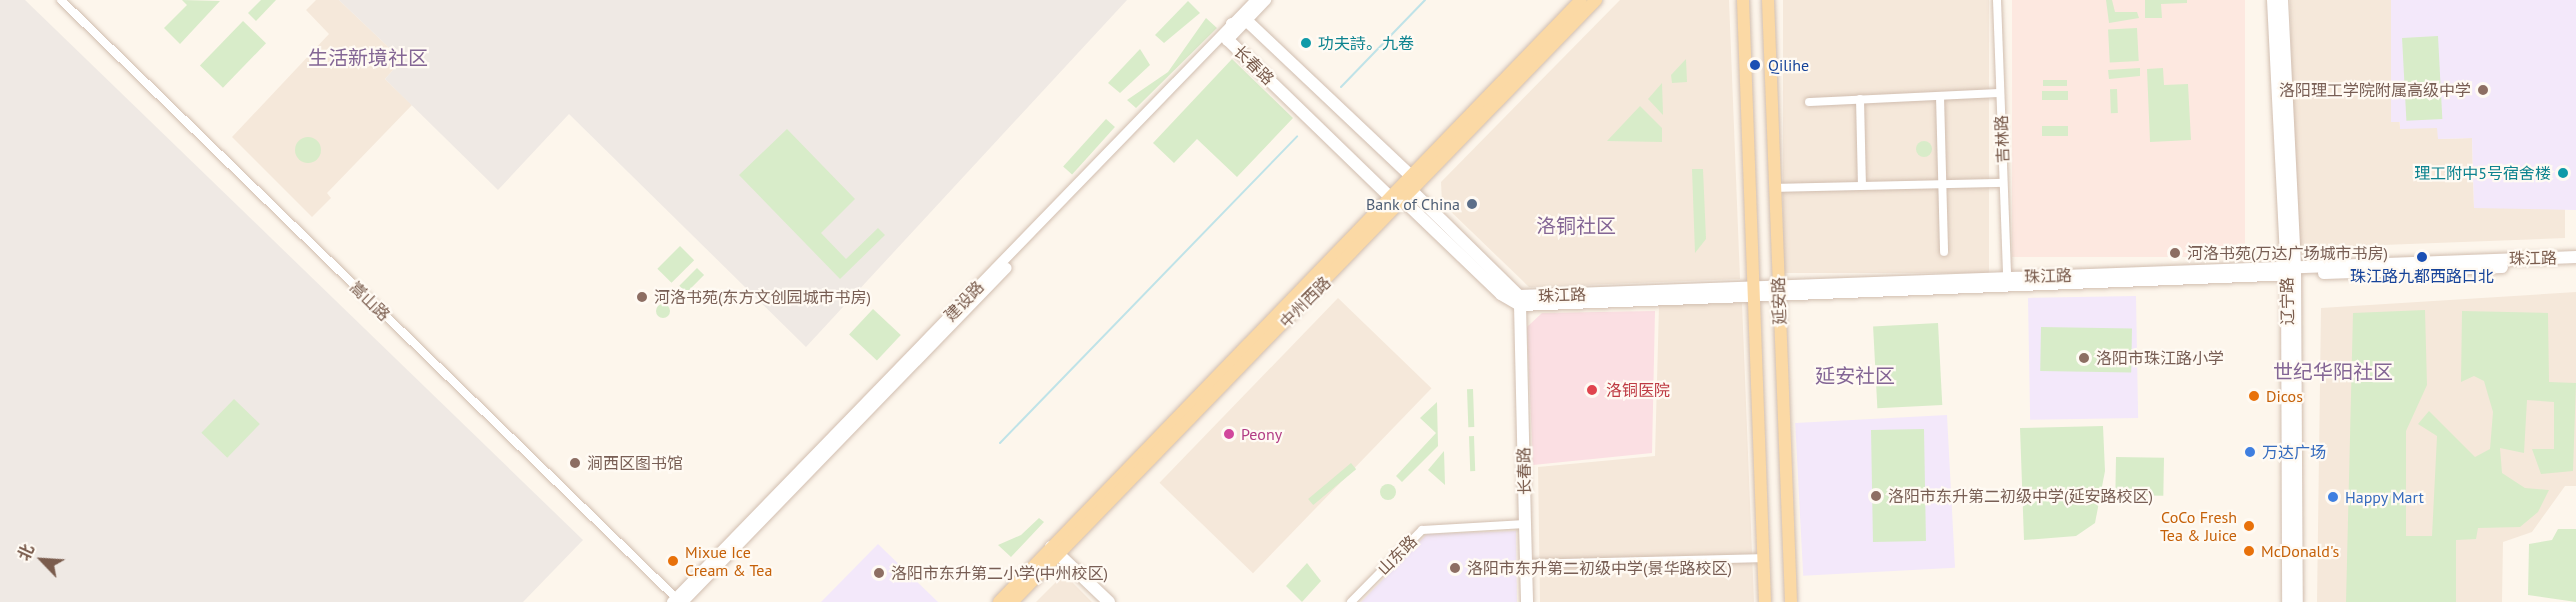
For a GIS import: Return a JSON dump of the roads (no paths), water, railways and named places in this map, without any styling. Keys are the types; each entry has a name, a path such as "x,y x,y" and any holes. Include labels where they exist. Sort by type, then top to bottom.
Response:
{"main road":[{"name":"中州西路","path":"1012,602 1055,550 1581,0"},
{"name":"中州西路","path":"999,602 1055,550 1408,196 1596,0"},
{"name":"延安路","path":"1743,0 1766,602"},
{"name":"延安路","path":"1768,0 1791,602"},
{"name":"辽宁路","path":"2274,0 2291,270 2288,602"},
{"name":"辽宁路","path":"2282,0 2291,270 2297,602"},
{"name":"长春路","path":"1391,198 1228,40 1232,24 1246,20 1412,177"},
{"path":"1408,196 1412,177"},
{"path":"1391,198 1408,196"},
{"path":"1408,196 1501,294 1520,300"},
{"name":"珠江路","path":"1520,300 1755,293 2576,257"},
{"name":"珠江路","path":"1778,292 2007,278 2576,264"},
{"name":"长春路","path":"1520,300 1527,602"},
{"path":"1055,550 1109,602"}],"street":[{"name":"嵩山路","path":"61,0 679,600"},
{"name":"嵩山路","path":"67,0 679,600"},
{"name":"建设路","path":"679,600 1256,0"},
{"name":"建设路","path":"679,600 1266,0"},
{"name":"吉林路","path":"1997,0 2007,278"},
{"path":"1809,102 2001,93"},
{"path":"1940,96 1944,252"},
{"path":"1860,99 1862,185"},
{"path":"1775,188 1942,182 2003,183"},
{"name":"山东路","path":"1351,602 1422,530 1525,524"},
{"path":"1526,564 1764,558"}],"waterway":[{"path":"1341,87 1425,0"},
{"path":"1000,443 1297,136"}],"place":[{"name":"功夫詩。九卷","path":"1306,43"},
{"name":"Qilihe","path":"1755,65"},
{"name":"洛阳理工学院附属高级中学","path":"2483,90"},
{"name":"理工附中5号宿舍楼","path":"2563,173"},
{"name":"Bank of China","path":"1472,204"},
{"name":"河洛书苑(万达广场城市书房)","path":"2175,253"},
{"name":"珠江路九都西路口北","path":"2422,257"},
{"name":"河洛书苑(东方文创园城市书房)","path":"642,297"},
{"name":"洛阳市珠江路小学","path":"2084,358"},
{"name":"洛铜医院","path":"1592,390"},
{"name":"Dicos","path":"2254,396"},
{"name":"Peony","path":"1229,434"},
{"name":"万达广场","path":"2250,452"},
{"name":"涧西区图书馆","path":"575,463"},
{"name":"洛阳市东升第二初级中学(延安路校区)","path":"1876,496"},
{"name":"Happy Mart","path":"2333,497"},
{"name":"CoCo Fresh Tea & Juice","path":"2249,526"},
{"name":"McDonald's","path":"2249,551"},
{"name":"Mixue Ice Cream & Tea","path":"673,561"},
{"name":"洛阳市东升第二初级中学(景华路校区)","path":"1455,568"},
{"name":"洛阳市东升第二小学(中州校区)","path":"879,573"}],"district":[{"name":"生活新境社区","path":"368,58"},
{"name":"洛铜社区","path":"1576,226"},
{"name":"世纪华阳社区","path":"2333,372"},
{"name":"延安社区","path":"1855,376"}]}
